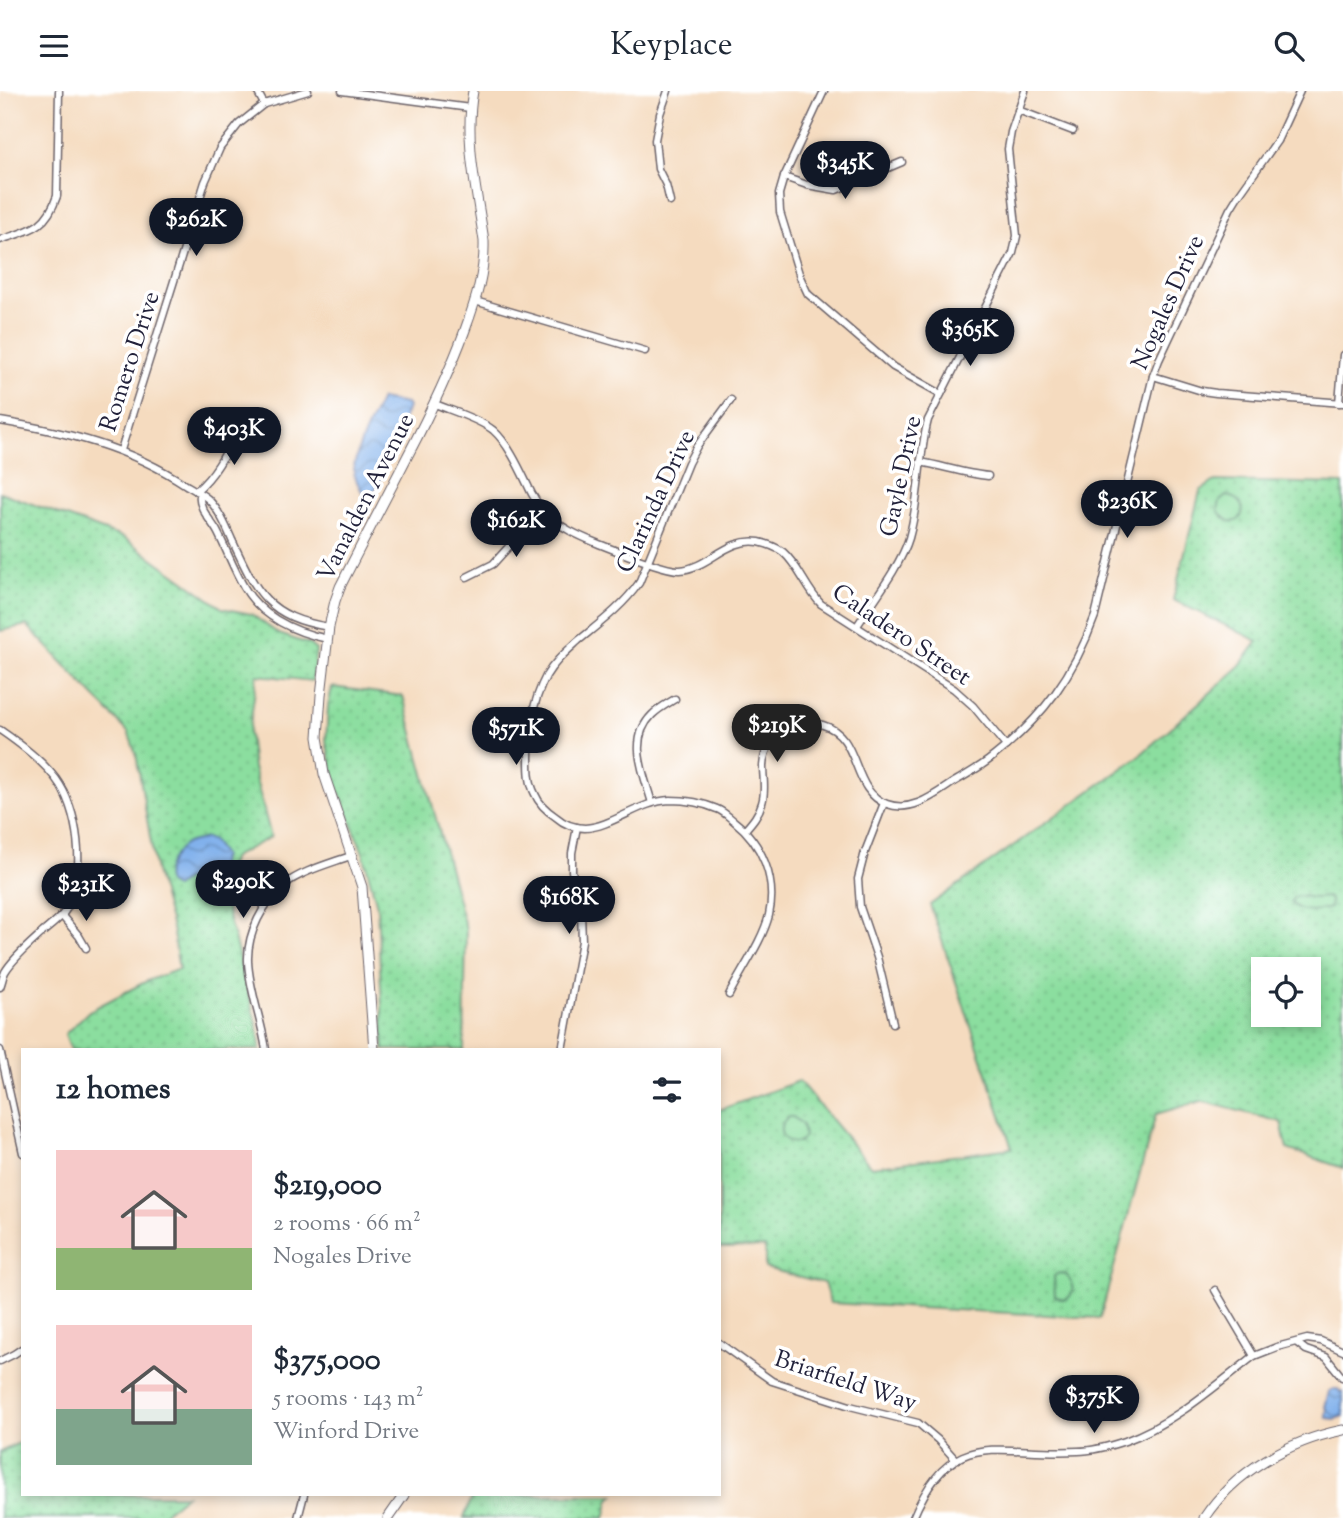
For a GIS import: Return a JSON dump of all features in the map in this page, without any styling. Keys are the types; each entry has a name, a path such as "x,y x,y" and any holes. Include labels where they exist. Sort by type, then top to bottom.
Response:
{"main road":[{"name":"Vanalden Avenue","path":"374,1048 362,887 324,774 318,737 321,695 328,639 340,587 435,404 475,301 483,269 484,241 470,145 473,91"},
{"path":"1204,1518 1231,1486 1271,1457 1302,1442 1343,1430"},
{"path":"388,1518 403,1496"}],"street":[{"path":"0,240 32,230 46,220 53,209 57,196 59,91"},
{"path":"257,91 264,104"},
{"name":"Romero Drive","path":"121,450 205,182 220,148 239,124 264,104 308,91"},
{"path":"342,91 470,108"},
{"path":"668,91 655,140 658,169 670,202"},
{"path":"824,91 783,177 779,194 780,212 800,277 808,294 893,367 941,394"},
{"name":"Gayle Drive","path":"857,626 904,552 913,523 923,438 928,420 1013,253 1017,236 1008,149 1025,91"},
{"name":"Nogales Drive","path":"884,803 897,806 927,800 992,758 1026,728 1057,692 1070,672 1088,633 1098,601 1159,359 1230,209 1277,141 1300,91"},
{"path":"1018,110 1073,131"},
{"path":"783,177 836,190 902,162"},
{"path":"475,301 645,351"},
{"path":"1153,376 1202,391 1341,403 1343,355"},
{"name":"Clarinda Drive","path":"577,827 563,823 546,811 535,794 529,777 529,730 537,695 547,673 560,657 630,597 649,561 692,454 731,400"},
{"name":"Caladero Street","path":"435,404 490,428 506,446 542,510 563,528 600,545 666,569 680,570 696,565 739,542 755,541 782,552 791,560 811,594 821,604 954,689 973,706 1006,746"},
{"path":"0,421 51,429 121,450 162,469 206,497 222,519 248,574 272,606 286,616 330,628"},
{"path":"242,421 219,466 198,493 199,501 251,597 271,616 292,630 328,639"},
{"path":"920,463 946,467 969,475 988,476"},
{"path":"467,577 493,564 542,510"},
{"path":"652,803 639,757 638,742 650,717 675,699"},
{"path":"745,829 757,817 762,803 765,752 780,732 791,726 814,722 839,733 848,745 867,789 884,803 865,852 858,879 860,907 877,957 892,1023"},
{"path":"0,730 41,763 59,784 69,804 78,845 79,870 68,906 62,916 3,971 0,987"},
{"path":"562,1048 583,933 582,913 572,871 577,827 599,825 652,803 669,800 692,802 719,809 745,829 760,849 767,866 771,895 765,928 729,995"},
{"path":"266,1048 248,960 250,942 259,916 284,885 353,855"},
{"path":"62,916 86,948"},
{"path":"0,1050 21,1144"},
{"path":"1215,1290 1254,1356"},
{"path":"914,1518 932,1481 955,1459 996,1449 1081,1451 1125,1441 1170,1420 1254,1356 1307,1339 1321,1341 1343,1351"},
{"path":"1297,1343 1306,1350 1326,1357 1342,1377"},
{"name":"Briarfield Way","path":"721,1344 772,1381 850,1406 918,1423 955,1459"},
{"path":"0,1361 21,1349"},
{"path":"298,1518 304,1496"}],"green space":[{"path":"1215,481 1343,484 1343,1168 1287,1149 1281,1122 1201,1101 1156,1114 1100,1318 830,1303 824,1283 765,1268 765,1247 721,1248 721,1109 799,1081 871,1167 1012,1148 930,905 1138,757 1237,669 1258,641 1173,600 1200,491"},
{"path":"0,492 124,538 222,608 251,614 279,634 309,644 316,650 312,681 257,675 249,733 253,768 271,837 233,857 222,892 259,1034 260,1048 70,1048 65,1034 89,1011 147,981 179,969 172,928 156,872 136,754 128,732 27,625 0,631"},
{"path":"1226,496 1241,504 1243,510 1237,520 1225,518 1218,510 1220,501"},
{"path":"332,687 403,696 466,930 464,1048 384,1048 377,906 363,853 335,781 326,741"},
{"path":"1297,896 1327,897 1330,900 1330,908 1303,910 1291,902"},
{"path":"788,1117 793,1117 802,1124 804,1136 799,1143 788,1141 782,1135 781,1126"},
{"path":"1059,1273 1066,1274 1072,1285 1071,1295 1064,1300 1055,1296 1054,1276"},
{"path":"21,1442 21,1496 185,1496 158,1518 0,1518 0,1452"},
{"path":"473,1496 613,1496 605,1518 464,1518"}],"water":[{"path":"381,399 406,404 408,407 381,473 381,480 366,499 355,476 354,466"},
{"path":"206,838 213,841 223,855 218,870 210,877 185,880 175,888 169,884 168,867 175,854 186,843"},
{"path":"1334,1389 1343,1392 1343,1416 1335,1419 1327,1418 1325,1407 1329,1392"}]}
